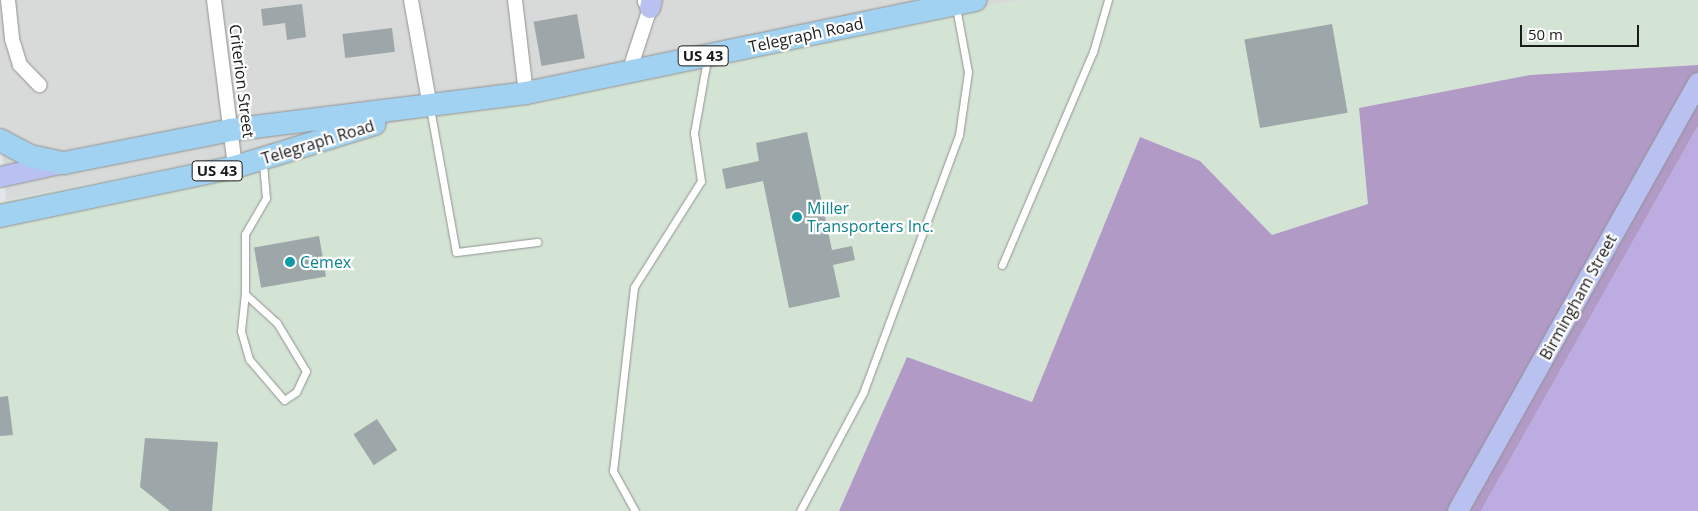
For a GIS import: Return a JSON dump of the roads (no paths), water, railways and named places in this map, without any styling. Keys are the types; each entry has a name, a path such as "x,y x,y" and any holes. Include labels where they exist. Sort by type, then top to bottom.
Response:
{"main road":[{"name":"Telegraph Road","path":"64,163 230,130 526,94 965,2"},
{"name":"Telegraph Road","path":"0,216 235,167 430,107"},
{"path":"0,140 30,156 64,163"}],"street":[{"path":"8,0 12,39 20,65 39,86"},
{"name":"Criterion Street","path":"214,0 235,167"},
{"path":"411,0 430,107"},
{"path":"515,0 526,94"},
{"path":"629,72 648,3"},
{"name":"Birmingham Street","path":"1458,511 1698,83"},
{"name":"Telegraph Road","path":"0,177 64,163"}],"lane":[{"path":"1002,265 1093,52 1108,0"},
{"path":"800,511 863,393 959,135 968,72 965,2"},
{"path":"635,511 614,471 634,287 701,181 694,133 708,55"},
{"path":"430,107 456,252 537,242"},
{"path":"246,294 277,323 306,371 296,392 284,400 248,359 241,331 246,294 245,234 266,198 263,158"}],"place":[{"name":"Miller Transporters Inc.","path":"797,217"},
{"name":"Cemex","path":"290,262"}]}
